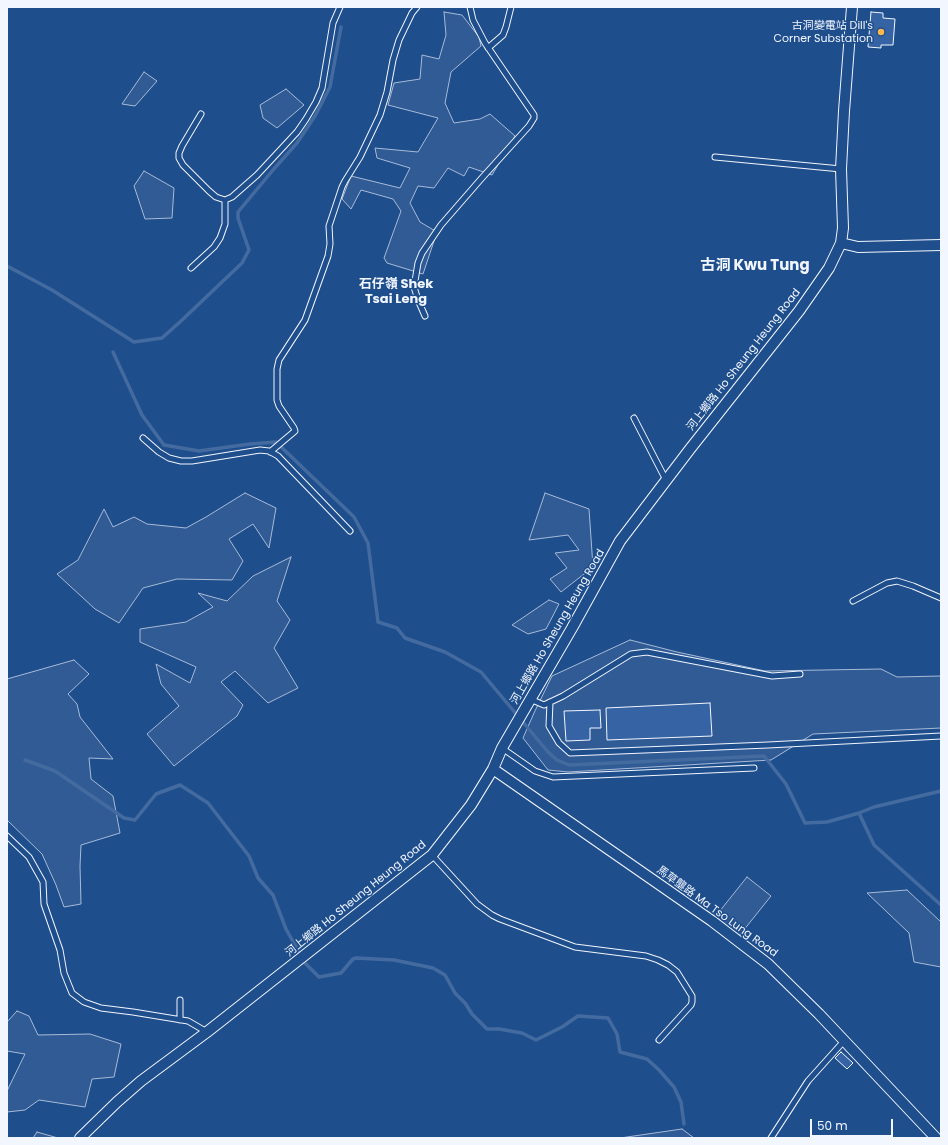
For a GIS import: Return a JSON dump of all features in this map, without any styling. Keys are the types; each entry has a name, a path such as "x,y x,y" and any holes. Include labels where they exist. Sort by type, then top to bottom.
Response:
{"street":[{"name":"河上鄉路 Ho Sheung Heung Road","path":"80,1138 141,1081 207,1032 432,855 471,805 493,769 502,748 572,628 620,541 799,311 829,268 841,244 843,228 841,169 852,7"},
{"path":"841,244 863,247 941,245"},
{"name":"馬草壟路 Ma Tso Lung Road","path":"493,769 712,921 768,964 844,1040 936,1138"}],"lane":[{"path":"201,114 182,146 179,153 179,158 183,165 209,191 216,197 225,200 232,197 257,175 297,132 306,119 322,88 332,24 340,7"},
{"path":"270,452 295,432 294,428 279,406 277,369 279,360 305,320 328,256 330,244 329,226 342,187 360,157 380,115 399,40 412,13 417,7"},
{"path":"425,316 414,287 418,263 422,253 441,225 529,126 534,118 534,115 488,48 473,20 470,7"},
{"path":"488,48 503,35 512,7"},
{"path":"715,157 841,169"},
{"path":"191,268 214,247 220,238 225,224 225,200"},
{"path":"634,418 666,480"},
{"path":"143,438 159,452 169,458 181,461 192,461 260,450 270,452 278,456 350,531"},
{"path":"853,601 886,583 898,582 913,586 941,598"},
{"path":"530,699 544,705 563,696 631,654 647,652 772,676 800,674"},
{"path":"550,702 549,726 559,743 570,753 941,736"},
{"path":"502,748 535,771 553,777 754,768"},
{"path":"7,836 29,857 43,882 44,904 60,950 64,973 72,993 84,1002 101,1008 188,1021 207,1032"},
{"path":"432,855 477,904 500,919 575,947 646,956 668,964 676,972 692,996 692,1002 659,1040"},
{"path":"180,1000 180,1020"},
{"path":"771,1138 808,1081 844,1040"}],"shaded area":[{"path":"444,12 462,15 479,37 481,46 451,72 445,103 454,123 480,119 490,114 515,136 492,175 469,167 464,176 448,168 434,188 418,186 410,203 420,222 437,232 423,274 387,263 384,258 401,211 393,199 361,190 351,209 342,199 351,176 400,188 410,168 377,158 375,148 418,152 438,118 388,105 394,83 420,79 422,55 439,59 446,35"},
{"path":"144,72 157,81 135,106 122,104"},
{"path":"286,89 304,105 277,128 263,118 260,105"},
{"path":"144,171 174,188 172,218 145,219 134,186"},
{"path":"245,493 276,508 269,548 253,524 229,539 243,561 232,580 177,579 143,588 119,623 95,609 57,574 78,560 104,509 113,527 134,517 147,524 186,528"},
{"path":"545,493 589,509 593,567 561,592 550,579 567,568 555,553 579,550 568,535 529,540"},
{"path":"291,557 277,601 290,620 274,648 298,688 268,703 235,671 221,682 243,705 237,716 174,766 147,734 179,706 161,684 156,664 190,683 196,667 140,642 140,629 186,622 213,607 198,593 227,601 253,576"},
{"path":"549,600 559,604 546,629 528,634 512,625"},
{"path":"630,640 765,671 881,669 897,677 941,676 941,728 813,734 771,760 568,772 548,770 523,738 552,676"},
{"path":"74,660 89,674 68,694 77,704 80,717 113,759 89,758 91,779 113,796 120,833 81,845 81,904 64,907 42,854 7,820 7,679"},
{"path":"747,877 771,896 739,936 715,917"},
{"path":"907,890 941,922 941,967 914,962 909,933 867,893"},
{"path":"17,1011 29,1016 38,1035 90,1034 121,1044 114,1077 92,1079 85,1107 39,1100 25,1110 7,1112 7,1091 25,1054 7,1051 7,1022"},
{"path":"682,1129 694,1138 620,1138"},
{"path":"37,1132 58,1138 33,1138"}],"building":[{"name":"古洞變電站 Dill's Corner Substation","path":"871,12 883,13 883,18 895,19 893,45 881,45 881,48 868,47"},
{"path":"710,703 712,736 607,740 606,708"},
{"path":"600,710 601,728 590,728 590,740 566,741 564,711"},
{"path":"841,1052 853,1063 847,1069 835,1058"}],"waterway":[{"path":"7,266 52,290 134,342 162,338 242,263 249,250 238,218 238,212 297,143 315,116 330,87 341,27"},
{"path":"113,352 142,415 164,445 199,451 276,442 354,517 368,543 378,622 397,628 405,638 445,652 481,672 548,752 557,760 569,765 764,756 786,784 805,823 827,822 859,813 874,845 941,905"},
{"path":"25,760 55,771 124,818 135,820 156,794 180,785 208,803 249,856 258,878 273,895 286,929 305,963 319,977 341,973 353,959 356,958 394,960 433,968 445,975 455,993 465,1003 472,1014 487,1029 499,1029 522,1033 536,1040 562,1027 578,1016 608,1018 617,1034 620,1052 647,1059 674,1087 681,1102 684,1124"},
{"path":"859,813 874,807 941,791"}],"place":[{"name":"古洞變電站 Dill's Corner Substation","path":"881,32"}],"district":[{"name":"古洞 Kwu Tung","path":"755,266"},
{"name":"石仔嶺 Shek Tsai Leng","path":"396,292"}]}
